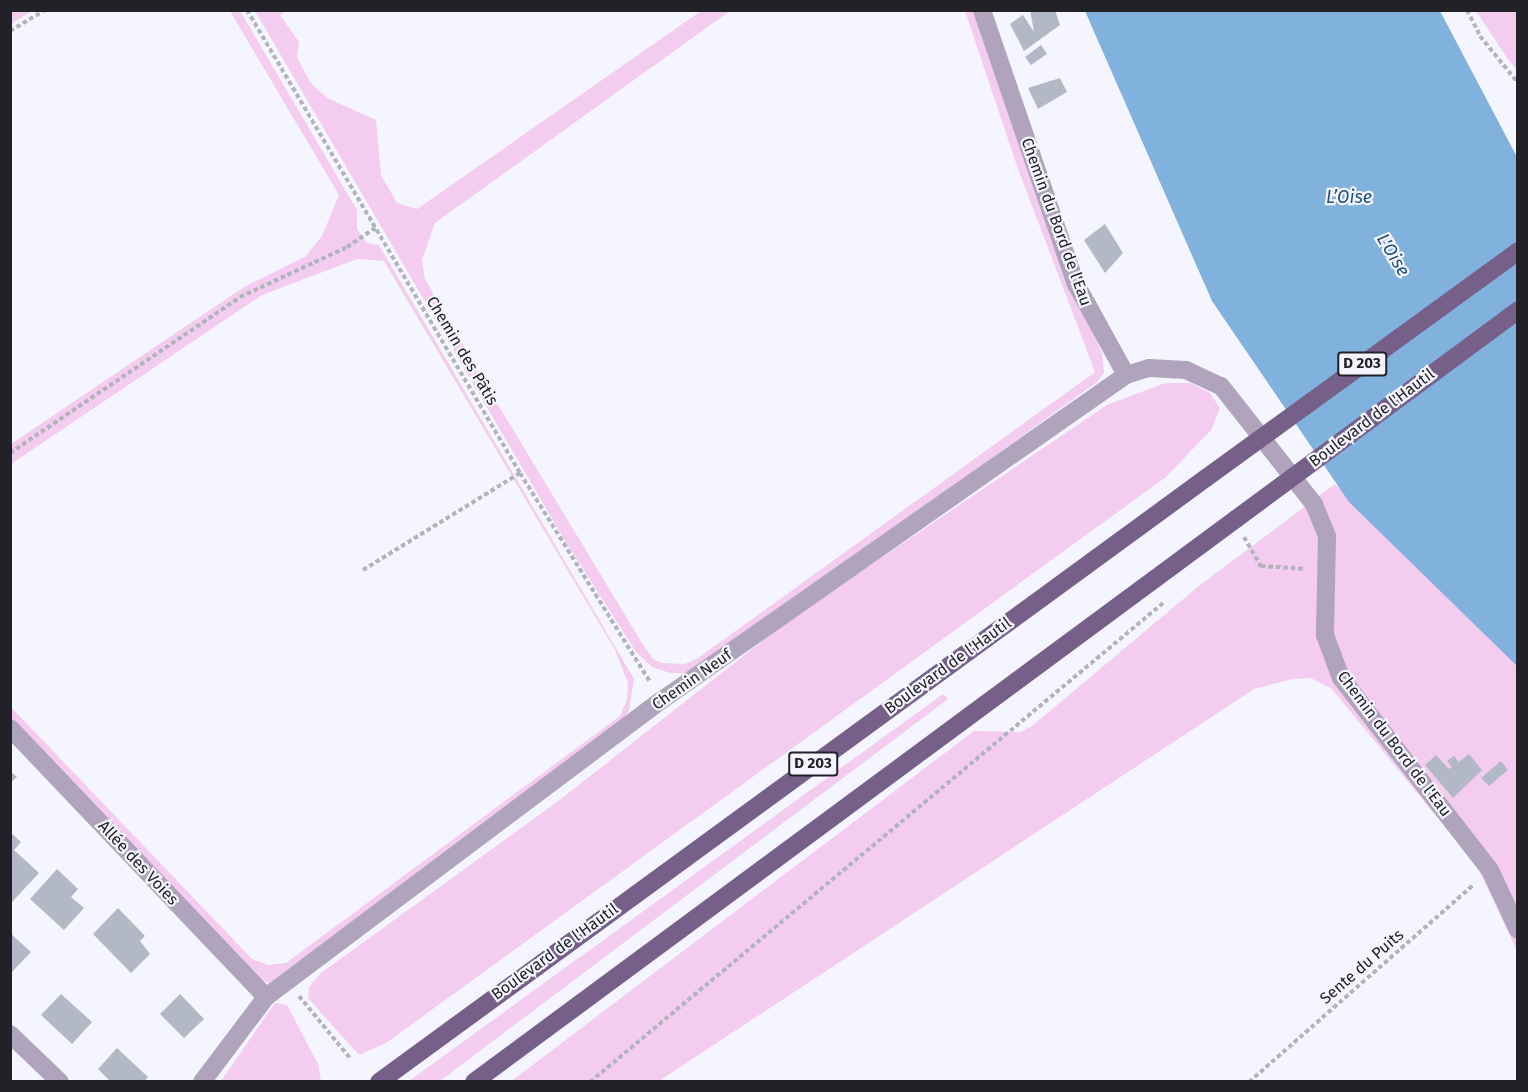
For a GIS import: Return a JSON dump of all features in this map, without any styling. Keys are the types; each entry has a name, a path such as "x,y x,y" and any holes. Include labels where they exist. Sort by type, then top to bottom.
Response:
{"main road":[{"name":"Boulevard de l'Hautil","path":"379,1082 1518,250"},
{"name":"Boulevard de l'Hautil","path":"474,1082 1518,310"}],"street":[{"name":"Chemin du Bord de l'Eau","path":"982,10 1076,284 1126,375 1149,369 1186,370 1221,386 1233,396 1318,513 1327,537 1325,635 1341,678 1490,870 1518,930"},
{"name":"Chemin Neuf","path":"202,1082 266,997 662,700 1126,375"},
{"name":"Allée des Voies","path":"10,728 266,997"},
{"path":"10,1034 60,1082"}],"path":[{"path":"10,32 45,10"},
{"name":"Chemin des Pâtis","path":"247,10 622,643 662,700"},
{"path":"1467,10 1480,36 1518,83"},
{"path":"10,453 240,297 347,247 375,228"},
{"path":"363,570 520,473"},
{"path":"1234,543 1244,536 1261,566 1299,566 1325,576"},
{"path":"590,1082 1170,597"},
{"name":"Sente du Puits","path":"1249,1082 1490,870"},
{"path":"288,982 350,1058"}],"shaded area":[{"path":"11,10 32,10 32,11 11,24"},
{"path":"230,11 240,11 357,210 357,229 367,243 379,245 634,679 629,711 621,722 269,983 259,980 11,720 10,706 252,959 268,965 286,963 620,716 627,700 628,683 615,650 384,261 357,259 262,295 11,464 11,444 244,287 305,257 322,236 339,195"},
{"path":"255,11 285,11 280,15 299,42 297,58 311,83 327,98 376,120 381,175 397,203 417,209 701,11 730,11 435,223 422,260 425,279 480,375 642,643 653,659 662,663 685,664 698,658 1095,372 1017,166 965,11 974,11 1068,279 1102,353 1104,373 1097,382 707,664 687,673 670,673 652,667 636,652 564,539"},
{"path":"1476,11 1517,11 1517,70 1507,58"},
{"path":"1165,383 1191,383 1210,393 1220,408 1211,430 1166,477 386,1043 359,1055 308,998 309,987 321,973 557,802 788,621 1107,405"},
{"path":"1335,484 1517,666 1517,951 1477,866 1331,688 1311,678 1292,679 1254,689 659,1081 510,1082 974,731 1021,732 1032,726 1200,585"},
{"path":"943,694 948,699 440,1081 409,1081"},
{"path":"275,1003 287,1005 318,1064 321,1081 221,1081"}],"water":[{"name":"L’Oise","path":"1085,11 1440,11 1517,157 1517,666 1349,502 1212,301"}],"building":[{"path":"1030,10 1055,10 1060,25 1024,51 1010,24 1023,15 1034,32"},
{"path":"1041,45 1047,54 1031,65 1025,57"},
{"path":"1060,78 1067,92 1038,109 1028,88"},
{"path":"1105,224 1123,253 1105,273 1084,240"},
{"path":"1469,754 1482,770 1453,798 1425,765 1436,755 1449,769 1452,767 1447,761 1454,756 1459,762"},
{"path":"1501,761 1508,770 1489,786 1481,778"},
{"path":"10,771 17,777 10,783"},
{"path":"10,832 21,842 14,850 39,873 12,902"},
{"path":"57,869 78,889 71,897 84,908 64,930 30,899"},
{"path":"118,908 145,936 140,941 150,954 131,973 93,934"},
{"path":"10,933 31,952 10,974"},
{"path":"61,994 92,1022 72,1044 41,1015"},
{"path":"180,994 204,1019 184,1038 160,1014"},
{"path":"117,1048 148,1077 144,1082 111,1082 98,1069"}],"water label":[{"name":"L'Oise","path":"1393,255"}]}
